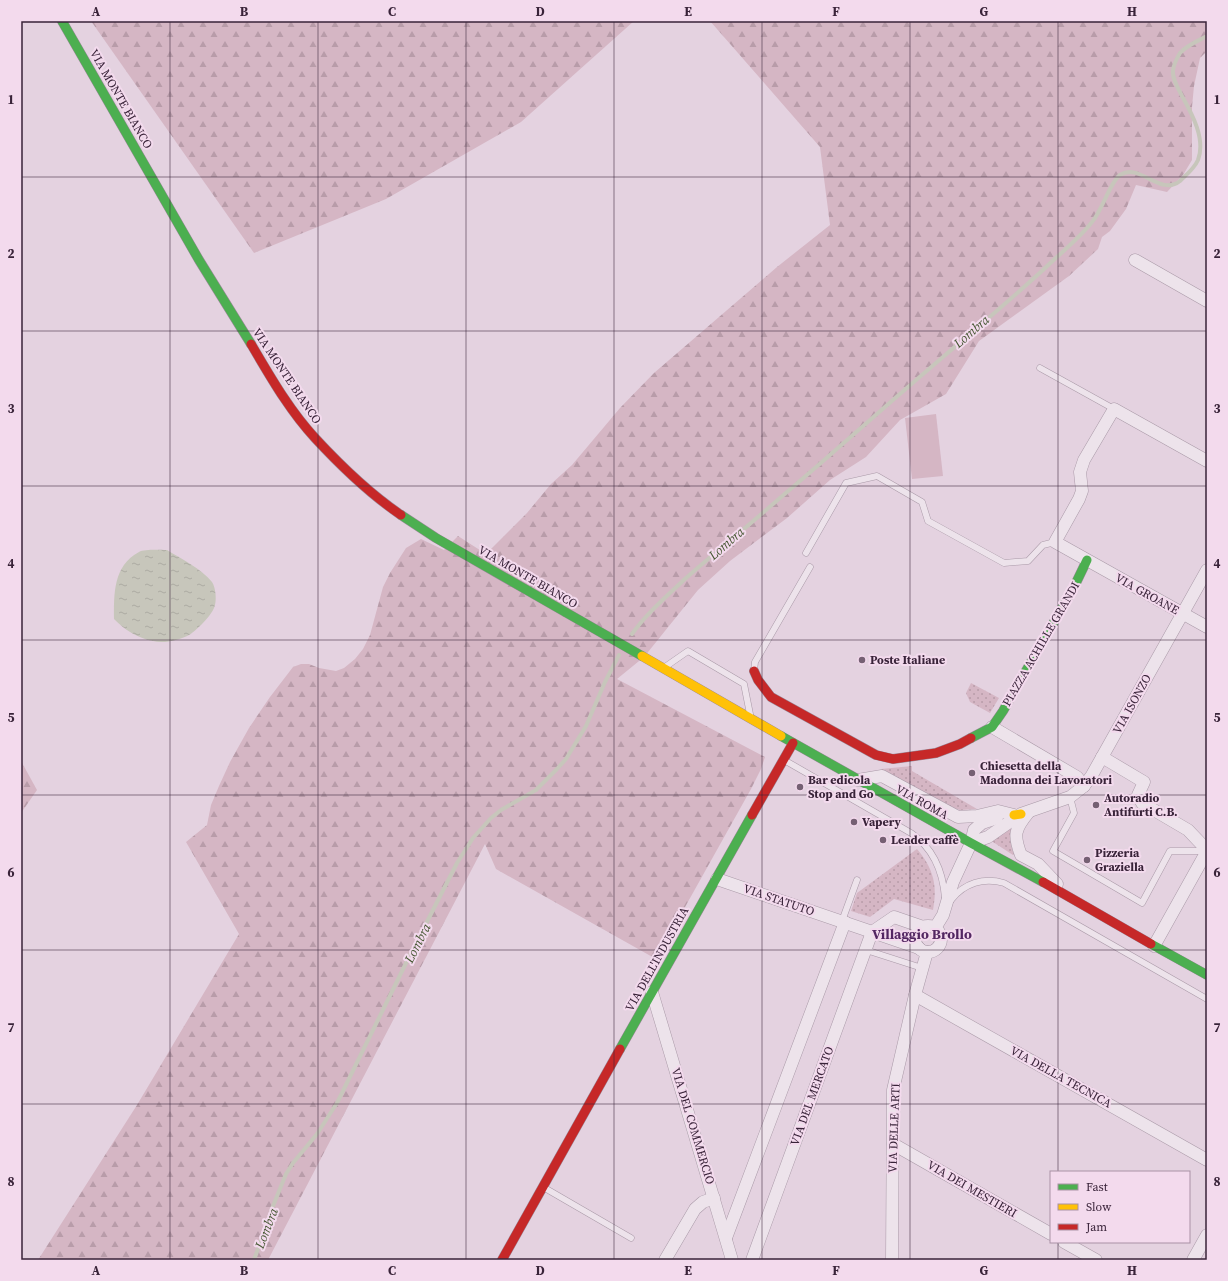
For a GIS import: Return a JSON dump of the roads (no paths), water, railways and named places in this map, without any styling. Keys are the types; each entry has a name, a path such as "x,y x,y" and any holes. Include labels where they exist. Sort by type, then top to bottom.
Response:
{"main road":[{"name":"VIA MONTE BIANCO","path":"62,21 199,260 261,363 291,407 314,437 357,480 392,509 443,542 626,648"},
{"name":"PIAZZA ACHILLE GRANDI","path":"754,671 758,680 771,697 876,755 893,759 936,753 960,744 992,727 1003,711 1081,574 1087,560"},
{"name":"VIA ROMA","path":"626,648 664,668 970,843 1027,872 1207,976"},
{"name":"VIA DELL'INDUSTRIA","path":"502,1260 793,743"}],"street":[{"path":"1135,260 1207,301"},
{"path":"1055,542 1082,491 1080,472 1084,460 1114,409 1207,460"},
{"name":"VIA GROANE","path":"1055,542 1207,627"},
{"name":"VIA ISONZO","path":"970,843 974,830 982,823 1022,813 1070,797 1084,786 1092,775 1207,570"},
{"path":"992,727 1077,777 1084,786"},
{"path":"1102,757 1144,782 1138,795 1142,803 1188,830 1207,851 1154,946"},
{"name":"VIA ISONZO","path":"858,780 882,776 958,817 977,816 998,811 1022,813"},
{"path":"1022,813 1017,829 1016,842 1021,855 1038,864 1071,898"},
{"path":"872,932 894,917 929,928 940,935 940,943 935,950 923,950 917,944 916,936 917,933 929,928 943,915 953,882 970,843"},
{"name":"VIA STATUTO","path":"717,879 923,950"},
{"path":"726,1238 844,922"},
{"name":"VIA DEL MERCATO","path":"752,1260 872,932"},
{"name":"VIA DELLE ARTI","path":"892,1260 893,1090 922,968 923,950"},
{"name":"VIA DEL COMMERCIO","path":"652,992 732,1260"},
{"name":"VIA DELLA TECNICA","path":"915,995 1207,1160"},
{"name":"VIA DEI MESTIERI","path":"893,1144 1050,1233"},
{"path":"665,1260 695,1209 703,1202 714,1198"},
{"path":"1193,1260 1207,1235"},
{"path":"1066,1243 1096,1260"}],"lane":[{"path":"1040,368 1114,409"},
{"path":"806,553 846,483 878,476 922,502 928,520 1004,563 1028,560 1043,545 1055,542"},
{"path":"754,671 755,662 810,567"},
{"path":"664,668 688,651 744,684 750,718"},
{"path":"784,759 919,838 932,855 937,866 944,891 945,908"},
{"path":"1070,797 1074,812 1053,851 1142,903 1170,851 1207,851"},
{"path":"844,922 857,880"},
{"path":"945,908 961,890 972,883 994,880 1004,883 1207,999"},
{"path":"866,950 922,968"},
{"path":"543,1187 631,1238"}],"water":[{"path":"167,550 191,564 208,577 214,588 216,602 210,615 192,633 176,640 157,642 137,636 122,627 114,619 114,600 120,573 130,558 141,551"}],"waterway":[{"name":"Lombra","path":"632,634 651,612 686,578 812,471 1075,241 1096,217 1113,184 1120,175 1128,172 1135,173 1158,183 1172,185 1180,181 1190,172 1198,160 1200,152 1199,135 1194,119 1173,77 1173,70 1180,53 1189,45 1207,36"},
{"name":"Lombra","path":"254,1260 286,1174 293,1163 317,1134 337,1103 457,863 473,838 491,818 501,810 536,790 566,759 586,726 605,682 619,655"}],"place":[{"name":"Poste Italiane","path":"862,660"},
{"name":"Chiesetta della Madonna dei Lavoratori","path":"972,773"},
{"name":"Bar edicola Stop and Go","path":"800,787"},
{"name":"Autoradio Antifurti C.B.","path":"1096,805"},
{"name":"Vapery","path":"854,822"},
{"name":"Leader caffè","path":"883,840"},
{"name":"Pizzeria Graziella","path":"1087,860"}],"district":[{"name":"Villaggio Brollo","path":"922,934"}]}
